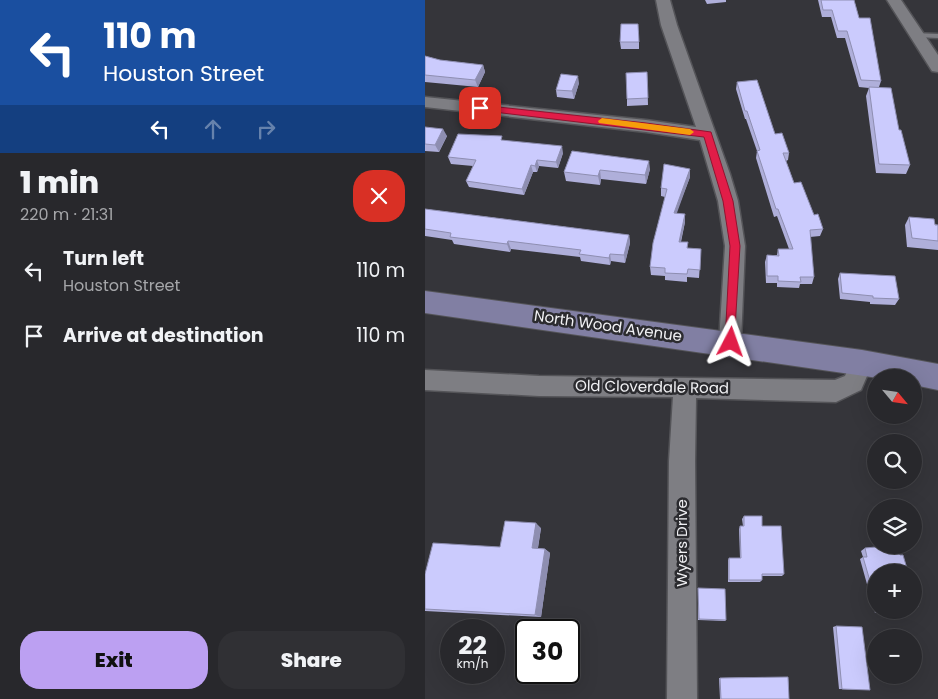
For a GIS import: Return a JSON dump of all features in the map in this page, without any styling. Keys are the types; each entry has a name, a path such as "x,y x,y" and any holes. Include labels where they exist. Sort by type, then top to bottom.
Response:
{"main road":[{"name":"North Wood Avenue","path":"425,302 731,342 863,362 938,377"}],"street":[{"path":"663,0 728,201 735,246 731,342"},
{"path":"894,0 938,67"},
{"path":"425,102 646,126 707,135"},
{"name":"Old Cloverdale Road","path":"425,380 539,386 685,387 836,392 853,383 863,362"},
{"name":"Wyers Drive","path":"682,699 681,460 685,387"}],"lane":[{"path":"916,35 938,36"}],"building":[{"path":"821,0 854,0 859,18 870,18 881,81 861,80 847,31 838,31 832,10 823,10"},
{"path":"621,24 638,24 639,42 620,42"},
{"path":"425,56 440,60 483,65 475,80 425,75"},
{"path":"647,72 648,98 627,99 626,73"},
{"path":"561,74 578,76 572,91 556,90"},
{"path":"757,80 775,134 782,133 789,153 783,153 794,183 801,182 814,215 818,214 823,229 810,230 814,277 800,277 801,282 778,281 778,276 767,276 767,255 779,256 778,249 793,249 778,209 776,209 757,151 760,150 747,111 745,111 737,82"},
{"path":"869,87 891,88 899,130 901,130 910,165 879,164"},
{"path":"425,127 443,129 435,145 425,144"},
{"path":"458,134 502,136 501,140 562,146 556,162 537,160 535,166 531,165 522,189 466,181 476,160 448,157"},
{"path":"572,151 649,161 645,175 600,170 598,176 564,172"},
{"path":"664,164 690,169 674,213 685,214 679,242 688,242 687,248 701,249 700,270 688,269 687,274 665,273 665,268 650,267 653,243 667,189 661,188"},
{"path":"425,209 629,235 624,255 610,254 609,258 579,254 581,250 508,241 507,244 450,237 451,233 425,229"},
{"path":"909,217 934,219 935,225 938,225 938,241 912,238"},
{"path":"840,273 895,276 899,299 873,298 873,296 842,293"},
{"path":"744,516 762,516 762,526 781,526 784,574 762,574 762,580 729,580 729,558 741,558 740,526 744,526"},
{"path":"505,521 536,523 532,548 545,549 535,615 425,609 425,574 433,543 500,547"},
{"path":"865,548 867,548 867,554 903,555 906,564 867,564 867,571 863,557 867,557"},
{"path":"698,588 725,589 726,620 699,619"},
{"path":"836,626 862,627 867,666 867,684 869,684 870,690 842,689"},
{"path":"788,677 789,699 721,699 720,678"}],"slow traffic":[{"path":"602,121 690,132"}],"route":[{"path":"480,108 646,126 707,135 721,174 728,201 735,246 731,342"}]}
